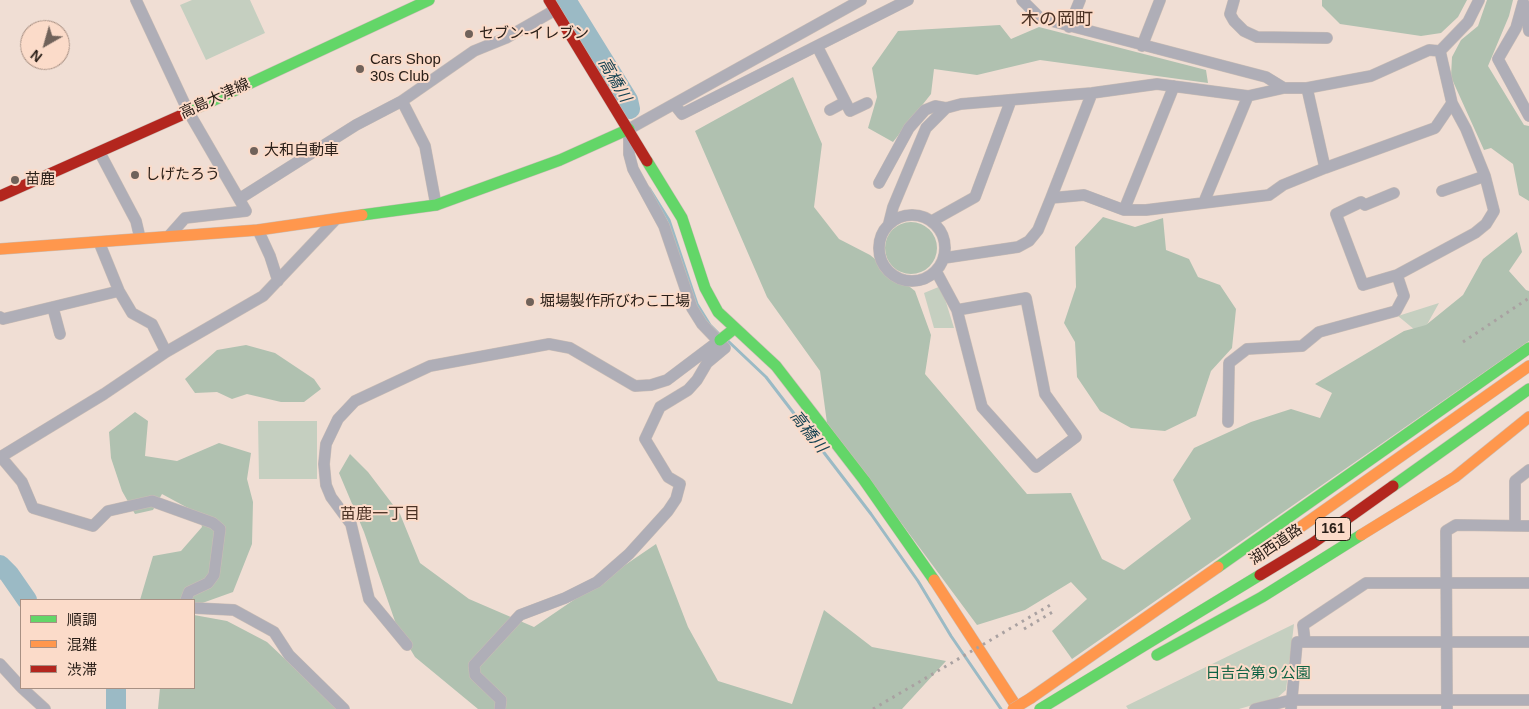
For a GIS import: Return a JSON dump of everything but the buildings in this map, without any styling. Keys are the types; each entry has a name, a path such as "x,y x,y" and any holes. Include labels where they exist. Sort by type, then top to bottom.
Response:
{"main road":[{"name":"高島大津線","path":"0,196 100,153 428,0"},
{"path":"552,5 682,218 705,288 714,304 734,328 776,366 864,480 930,573 1018,709"},
{"path":"0,249 258,230 436,205 560,160 629,129"},
{"path":"719,341 734,328"},
{"path":"1013,709 1128,636 1529,348"},
{"name":"湖西道路","path":"1261,554 1529,366"},
{"name":"湖西道路","path":"1040,709 1313,543 1526,392"},
{"path":"1150,659 1262,597 1456,477 1529,417"},
{"path":"1128,636 1196,597"},
{"path":"1054,709 1109,681"}],"street":[{"path":"136,0 188,111 246,211 185,218 169,236"},
{"path":"500,709 501,700 475,675 474,665 520,615 564,598 597,582 629,554 676,500 680,484 668,477 645,439 660,407 688,390 697,380 707,363 725,348 702,324 692,308 664,226 633,169 629,154 629,129 861,0"},
{"path":"674,104 682,114 908,0"},
{"path":"1022,0 1040,18 1266,77 1284,88"},
{"path":"1069,27 1080,0"},
{"path":"1142,46 1160,0"},
{"path":"1234,0 1230,14 1234,21 1244,31 1257,37 1327,38"},
{"path":"1440,51 1468,22 1479,0"},
{"path":"1523,1 1529,31"},
{"path":"1523,1 1516,28 1498,60 1529,116"},
{"path":"239,199 356,125 402,102 474,51 506,38 552,5"},
{"path":"817,46 850,111 867,103"},
{"path":"878,183 909,128 925,110 935,106 946,108 961,104 1092,93 1157,84 1248,96 1284,88 1307,88 1371,76 1428,50 1440,51"},
{"path":"1394,193 1365,204 1361,202 1336,214 1363,285 1398,274 1475,233 1486,224 1494,211 1485,176 1466,129 1452,103 1440,51"},
{"path":"1124,210 1174,86"},
{"path":"1307,88 1325,168"},
{"path":"944,258 1018,247 1029,241 1038,230 1092,93"},
{"path":"1204,202 1248,96"},
{"path":"932,221 975,197 1011,100"},
{"path":"402,102 424,146 436,205"},
{"path":"830,110 846,102"},
{"path":"1051,198 1084,195 1124,210 1146,210 1269,195 1283,185 1325,168 1435,128 1452,103"},
{"path":"889,222 903,215 918,215 932,221 944,238 944,258 936,271 925,279 912,282 899,279 887,272 880,260 878,246 881,233 889,222 893,207 926,128 946,108"},
{"path":"100,153 136,222 140,238"},
{"path":"1442,191 1485,176"},
{"path":"186,599 189,592 208,583 214,575 220,529 213,523 152,500 108,511 93,526 33,508 22,482 1,456 55,424 166,352 263,296 335,220"},
{"path":"258,230 270,256 278,281"},
{"path":"99,242 119,291 132,313 152,324 166,352"},
{"path":"936,271 957,310 982,407 1036,467 1076,436 1045,394 1026,298 957,310"},
{"path":"1228,422 1230,363 1247,349 1302,346 1319,332 1396,311 1404,296 1398,274"},
{"path":"0,317 3,319 54,308 119,291"},
{"path":"54,308 60,334"},
{"path":"407,646 369,599 351,524 331,497 326,484 324,464 326,444 338,419 354,401 430,366 549,344 570,348 635,386 651,385 667,380 719,341"},
{"path":"1515,525 1515,481 1529,470"},
{"path":"1447,705 1446,531 1456,525 1529,526"},
{"path":"1305,642 1302,624 1366,583 1529,583"},
{"path":"195,608 234,610 274,632 289,655 344,709"},
{"path":"1290,705 1297,642 1529,642"},
{"path":"0,664 20,686"},
{"path":"23,689 45,709"},
{"path":"1255,709 1290,705 1447,705 1529,700"}],"green space":[{"path":"192,0 250,0 265,33 206,60 180,5"},
{"path":"1322,0 1467,0 1458,17 1441,33 1421,36 1340,24 1322,6"},
{"path":"1487,0 1513,0 1509,16 1488,66 1524,125 1529,126 1529,201 1519,195 1513,164 1491,148 1484,150 1451,77 1452,57 1461,40 1478,26"},
{"path":"1000,25 1011,39 1039,27 1206,70 1208,83 1040,60 977,75 934,69 931,94 893,142 868,128 877,97 872,68 898,31"},
{"path":"793,77 822,144 814,207 839,239 870,255 915,291 931,335 925,374 1027,494 1071,493 1102,559 1124,570 1191,519 1173,480 1194,448 1251,422 1291,409 1320,418 1332,393 1315,384 1404,331 1426,325 1463,295 1483,259 1517,232 1522,252 1509,271 1529,291 1529,341 1072,659 1052,631 1087,599 1071,582 1025,610 977,625 827,423 820,371 767,297 695,131"},
{"path":"1103,217 1135,227 1163,218 1166,250 1189,259 1198,277 1220,285 1236,309 1232,348 1211,371 1196,416 1165,431 1131,428 1100,411 1077,377 1075,342 1064,323 1076,287 1075,247"},
{"path":"906,222 916,222 930,229 937,243 937,253 930,267 916,274 906,274 896,270 889,263 885,253 885,243 889,233 896,226"},
{"path":"941,286 954,328 934,328 924,293"},
{"path":"1439,303 1424,330 1415,330 1398,316"},
{"path":"246,345 275,353 314,379 321,389 304,402 281,402 247,394 232,399 217,392 195,393 185,379 217,350"},
{"path":"135,412 148,421 145,456 177,461 219,443 251,453 247,479 253,502 252,544 233,592 195,606 195,599 140,599 153,556 181,551 202,527 199,514 162,494 153,510 135,514 122,491 111,458 109,432"},
{"path":"258,421 317,421 317,479 259,479"},
{"path":"350,454 368,472 400,514 420,563 469,599 534,627 656,544 688,627 718,681 792,704 824,610 872,647 946,661 902,709 478,709 415,657 397,627 364,532 339,473"},
{"path":"195,615 227,621 267,642 338,709 158,709 160,689 195,689"},
{"name":"日吉台第９公園","path":"1294,624 1286,690 1277,698 1239,709 1128,709 1126,706"}],"waterway":[{"name":"高橋川","path":"566,0 628,100 630,109"},
{"name":"高橋川","path":"649,188 669,220 697,304 710,325 719,334"},
{"name":"高橋川","path":"728,341 766,377 871,514 918,581 951,636 1001,709"},
{"path":"0,565 9,574 26,599"},
{"path":"116,689 116,709"}],"railway":[{"path":"1463,342 1529,298"},
{"path":"873,709 1052,604"},
{"path":"1024,629 1056,610"}],"traffic: fast":[{"path":"184,114 429,0"},
{"path":"362,215 436,205 560,160 629,129"},
{"path":"647,161 682,218 705,288 718,312 776,366 864,480 934,580"},
{"path":"720,340 734,329"},
{"path":"1218,567 1529,348"},
{"path":"1393,486 1529,389"},
{"path":"1157,655 1262,597 1361,535"},
{"path":"1040,709 1260,575"}],"traffic: slow":[{"path":"0,249 258,230 362,215"},
{"path":"1275,545 1529,366"},
{"path":"1361,535 1455,477 1529,417"},
{"path":"1031,698 1218,567"},
{"path":"934,580 1018,709"},
{"path":"1013,709 1031,698"}],"traffic: jam":[{"path":"549,0 647,161"},
{"path":"0,196 184,114"},
{"path":"1260,575 1313,543 1393,486"}],"place":[{"name":"セブン-イレブン","path":"469,34"},
{"name":"Cars Shop 30s Club","path":"360,69"},
{"name":"大和自動車","path":"254,151"},
{"name":"しげたろう","path":"135,175"},
{"name":"苗鹿","path":"15,180"},
{"name":"堀場製作所びわこ工場","path":"530,302"}],"district":[{"name":"木の岡町","path":"1057,20"},
{"name":"苗鹿一丁目","path":"380,515"}]}
